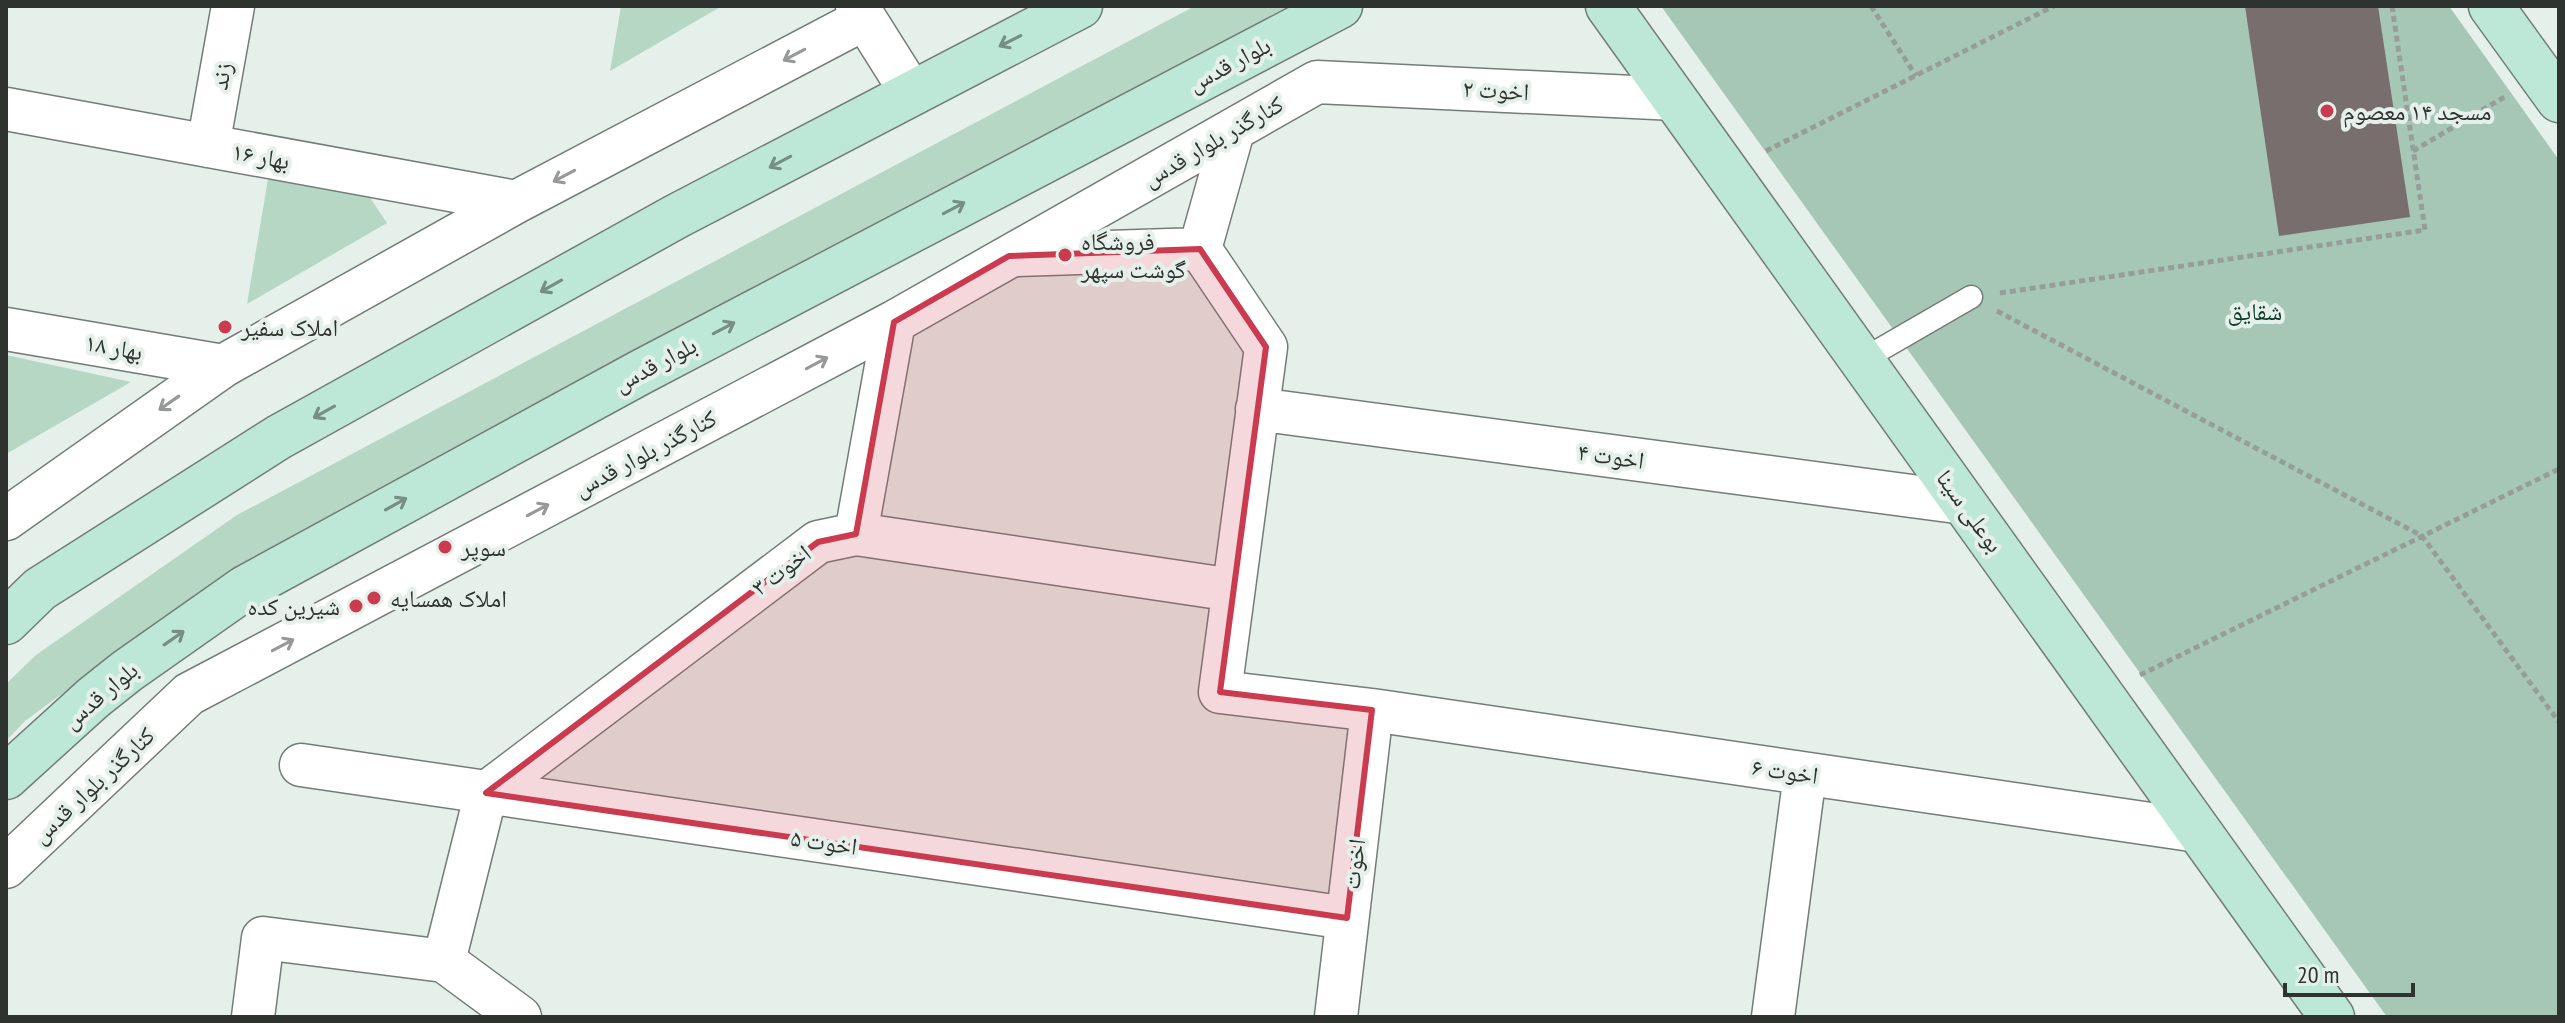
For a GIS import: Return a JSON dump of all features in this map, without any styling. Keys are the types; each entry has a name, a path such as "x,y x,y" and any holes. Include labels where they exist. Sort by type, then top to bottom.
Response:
{"main road":[{"path":"6,622 40,589 279,437 663,224 1080,6"},
{"name":"بلوار قدس","path":"6,777 104,689 245,588 641,372 1340,6"},
{"name":"بوعلی سینا","path":"1608,6 2332,1017"},
{"path":"2491,6 2553,85"}],"street":[{"name":"زند","path":"208,146 233,6"},
{"path":"6,519 223,366 860,13 911,92"},
{"name":"اخوت ۲","path":"1317,82 1675,99"},
{"name":"کنارگذر بلوار قدس","path":"6,867 189,694 894,322 1317,82"},
{"name":"بهار ۱۶","path":"6,109 516,202"},
{"path":"1233,131 1200,249 1266,347 1233,590"},
{"path":"1009,256 1200,249"},
{"path":"856,534 894,322"},
{"name":"بهار ۱۸","path":"6,329 223,366"},
{"name":"اخوت ۴","path":"1257,409 1964,503"},
{"name":"اخوت ۳","path":"486,793 818,542 856,534 1233,590"},
{"name":"اخوت ۶","path":"1233,590 1220,692 1372,710 2198,831"},
{"name":"اخوت","path":"1336,1017 1372,710"},
{"name":"اخوت ۵","path":"301,765 1347,918"},
{"path":"1773,1017 1805,774"},
{"path":"444,961 486,793"},
{"path":"253,1017 263,938 444,961 520,1017"}],"lane":[{"path":"1862,360 1971,297"}],"path":[{"path":"1871,6 1916,76"},
{"path":"1726,171 2054,6"},
{"path":"1971,297 2425,230 2392,6"},
{"path":"2413,151 2553,85"},
{"path":"1971,297 2422,536 2559,722"},
{"path":"2101,694 2559,469"}],"highlighted area":[{"path":"1200,249 1266,347 1220,692 1372,710 1347,918 486,793 818,542 856,534 894,322 1009,256"}],"green space":[{"path":"621,6 722,6 610,71"},
{"path":"1195,6 1316,6 220,577 25,721 6,741 6,684 36,655 237,515"},
{"name":"شقایق","path":"1661,6 2449,6 2559,160 2559,1017 2387,1017"},
{"path":"270,167 361,184 387,223 247,304"},
{"path":"6,355 131,382 6,454"}],"building":[{"name":"مسجد ۱۴ معصوم","path":"2245,6 2378,6 2410,217 2279,236"}],"place":[{"name":"مسجد ۱۴ معصوم","path":"2327,111"},
{"name":"فروشگاه گوشت سپهر","path":"1065,255"},
{"name":"املاک سفیر","path":"225,327"},
{"name":"سوپر","path":"445,547"},
{"name":"املاک همسایه","path":"374,598"},
{"name":"شیرین کده","path":"356,606"}]}
